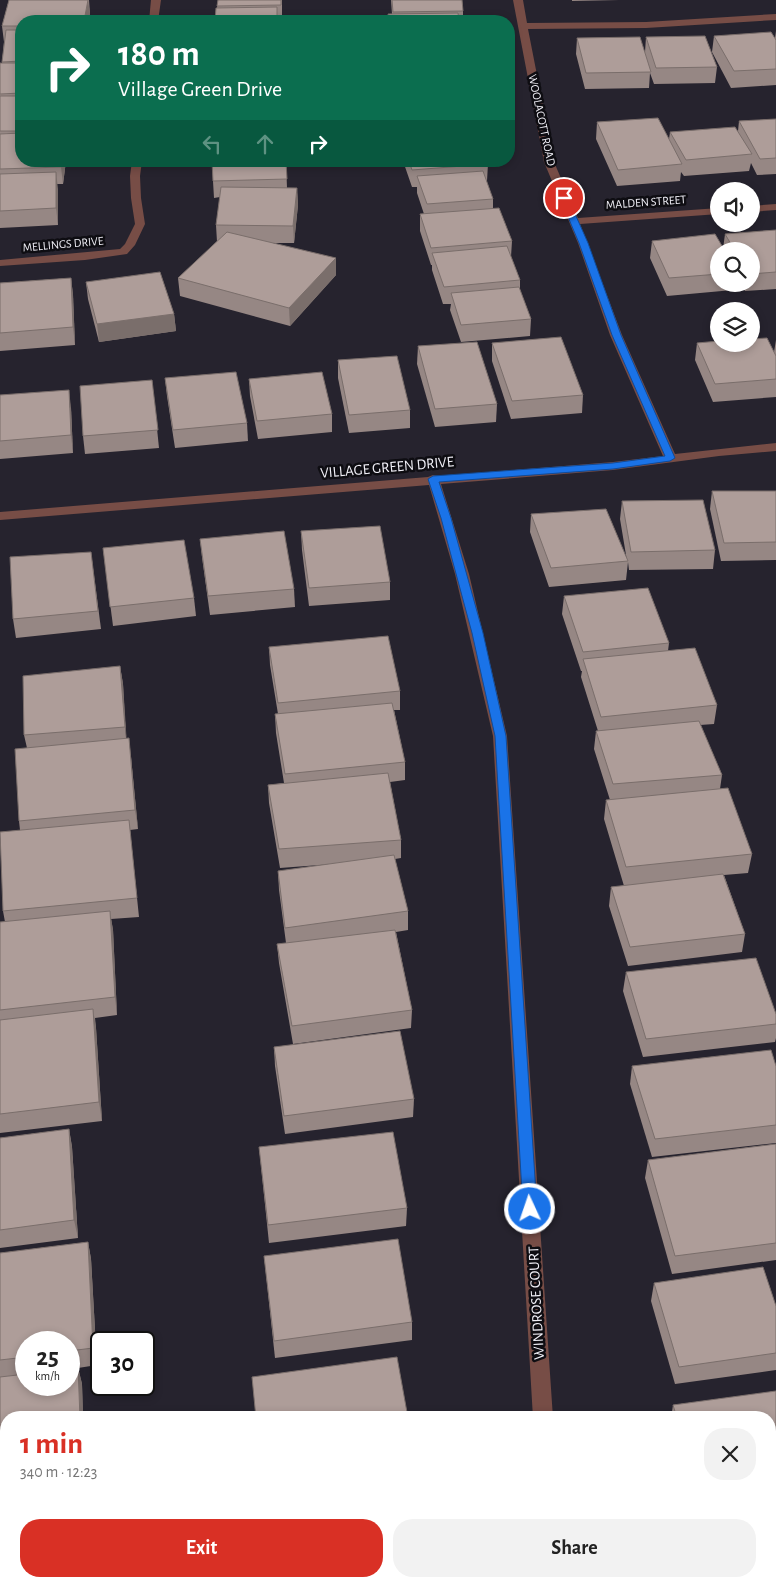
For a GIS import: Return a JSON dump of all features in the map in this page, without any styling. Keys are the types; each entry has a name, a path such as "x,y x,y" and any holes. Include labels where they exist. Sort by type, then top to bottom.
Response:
{"street":[{"path":"155,15 156,0"},
{"name":"WOOLACOTT ROAD","path":"518,0 548,162 574,221 616,335 670,458"},
{"path":"523,26 646,25 776,17"},
{"name":"MELLINGS DRIVE","path":"0,263 86,257 123,252 130,245 140,224 135,184 136,167"},
{"path":"760,208 776,207"},
{"name":"MALDEN STREET","path":"574,221 710,212"},
{"name":"VILLAGE GREEN DRIVE","path":"0,516 433,479 613,466 776,447"},
{"name":"WINDROSE COURT","path":"433,479 446,518 478,633 500,736 543,1411"}],"building":[{"path":"9,0 88,0 85,15 15,15 15,26 2,26"},
{"path":"218,0 281,0 281,5 217,6"},
{"path":"392,0 462,0 463,11 393,12"},
{"path":"277,7 277,15 215,15 216,8"},
{"path":"458,13 458,15 388,15"},
{"path":"6,30 15,30 15,61 2,62"},
{"path":"771,32 776,40 776,69 734,71 714,36"},
{"path":"705,36 717,67 656,68 646,37"},
{"path":"640,37 651,72 586,73 577,38"},
{"path":"0,63 15,63 15,93 0,94"},
{"path":"0,96 15,96 15,131 0,131"},
{"path":"658,118 682,164 618,170 597,122"},
{"path":"776,119 776,158 760,159 739,121"},
{"path":"735,127 752,154 686,160 670,132"},
{"path":"15,133 15,167 61,167 0,169 0,134"},
{"path":"212,167 286,167 287,179 213,181"},
{"path":"411,167 450,167 412,170"},
{"path":"483,171 493,199 427,204 417,176"},
{"path":"56,172 56,208 0,211 0,174"},
{"path":"221,187 297,188 293,226 216,225"},
{"path":"499,208 512,241 431,248 420,214"},
{"path":"776,230 776,272 760,273 760,242 730,242 725,234"},
{"path":"227,232 336,258 289,308 178,278"},
{"path":"715,234 720,242 710,242 710,275 669,278 652,241"},
{"path":"507,246 520,280 444,287 432,253"},
{"path":"160,272 174,314 97,324 86,282"},
{"path":"71,278 73,327 0,333 0,283"},
{"path":"519,287 531,319 461,325 451,293"},
{"path":"561,337 583,395 512,401 492,343"},
{"path":"760,338 767,338 776,356 776,379 715,384 697,343 710,342 710,352 760,352"},
{"path":"477,342 497,404 435,409 418,346"},
{"path":"397,356 410,410 349,415 338,360"},
{"path":"236,372 247,423 173,430 165,378"},
{"path":"322,372 332,414 257,421 249,379"},
{"path":"152,380 158,430 83,436 80,386"},
{"path":"69,390 71,435 0,441 0,395"},
{"path":"712,491 776,491 776,542 724,543"},
{"path":"703,500 715,550 631,552 622,501"},
{"path":"606,509 628,561 551,568 531,514"},
{"path":"380,526 390,582 309,588 301,531"},
{"path":"284,531 294,589 208,596 200,539"},
{"path":"184,540 194,598 110,607 103,548"},
{"path":"91,552 98,611 13,619 10,557"},
{"path":"648,588 669,643 583,652 564,596"},
{"path":"388,636 400,691 278,703 269,647"},
{"path":"695,648 717,705 601,717 583,659"},
{"path":"120,666 125,727 24,735 23,676"},
{"path":"392,703 405,762 285,774 275,714"},
{"path":"699,721 722,775 613,784 596,731"},
{"path":"129,738 135,810 19,821 15,749"},
{"path":"388,773 401,840 279,849 268,785"},
{"path":"728,788 752,854 626,867 606,800"},
{"path":"129,820 137,898 3,911 0,832"},
{"path":"394,855 408,911 285,928 278,871"},
{"path":"723,874 745,934 630,947 611,887"},
{"path":"110,911 115,997 0,1010 0,922"},
{"path":"395,930 412,1010 292,1026 277,944"},
{"path":"756,958 776,1014 776,1024 646,1039 626,972"},
{"path":"93,1009 99,1102 0,1114 0,1020"},
{"path":"400,1031 414,1099 284,1116 274,1047"},
{"path":"771,1050 776,1066 776,1125 655,1139 632,1066"},
{"path":"69,1129 74,1220 0,1230 0,1138"},
{"path":"393,1132 407,1208 268,1225 259,1147"},
{"path":"776,1144 776,1243 675,1256 648,1160"},
{"path":"398,1239 412,1322 274,1341 264,1256"},
{"path":"88,1242 92,1331 90,1331 90,1348 80,1350 80,1331 15,1331 15,1358 0,1360 0,1253"},
{"path":"763,1267 776,1306 776,1353 679,1367 654,1283"},
{"path":"397,1357 407,1411 255,1411 252,1377"},
{"path":"15,1375 15,1396 79,1396 80,1411 0,1411 0,1377"},
{"path":"776,1391 776,1411 675,1411 673,1405"}],"route":[{"path":"530,1209 500,736 478,633 446,518 433,479 613,466 670,458 616,335 584,243 564,198"}]}
